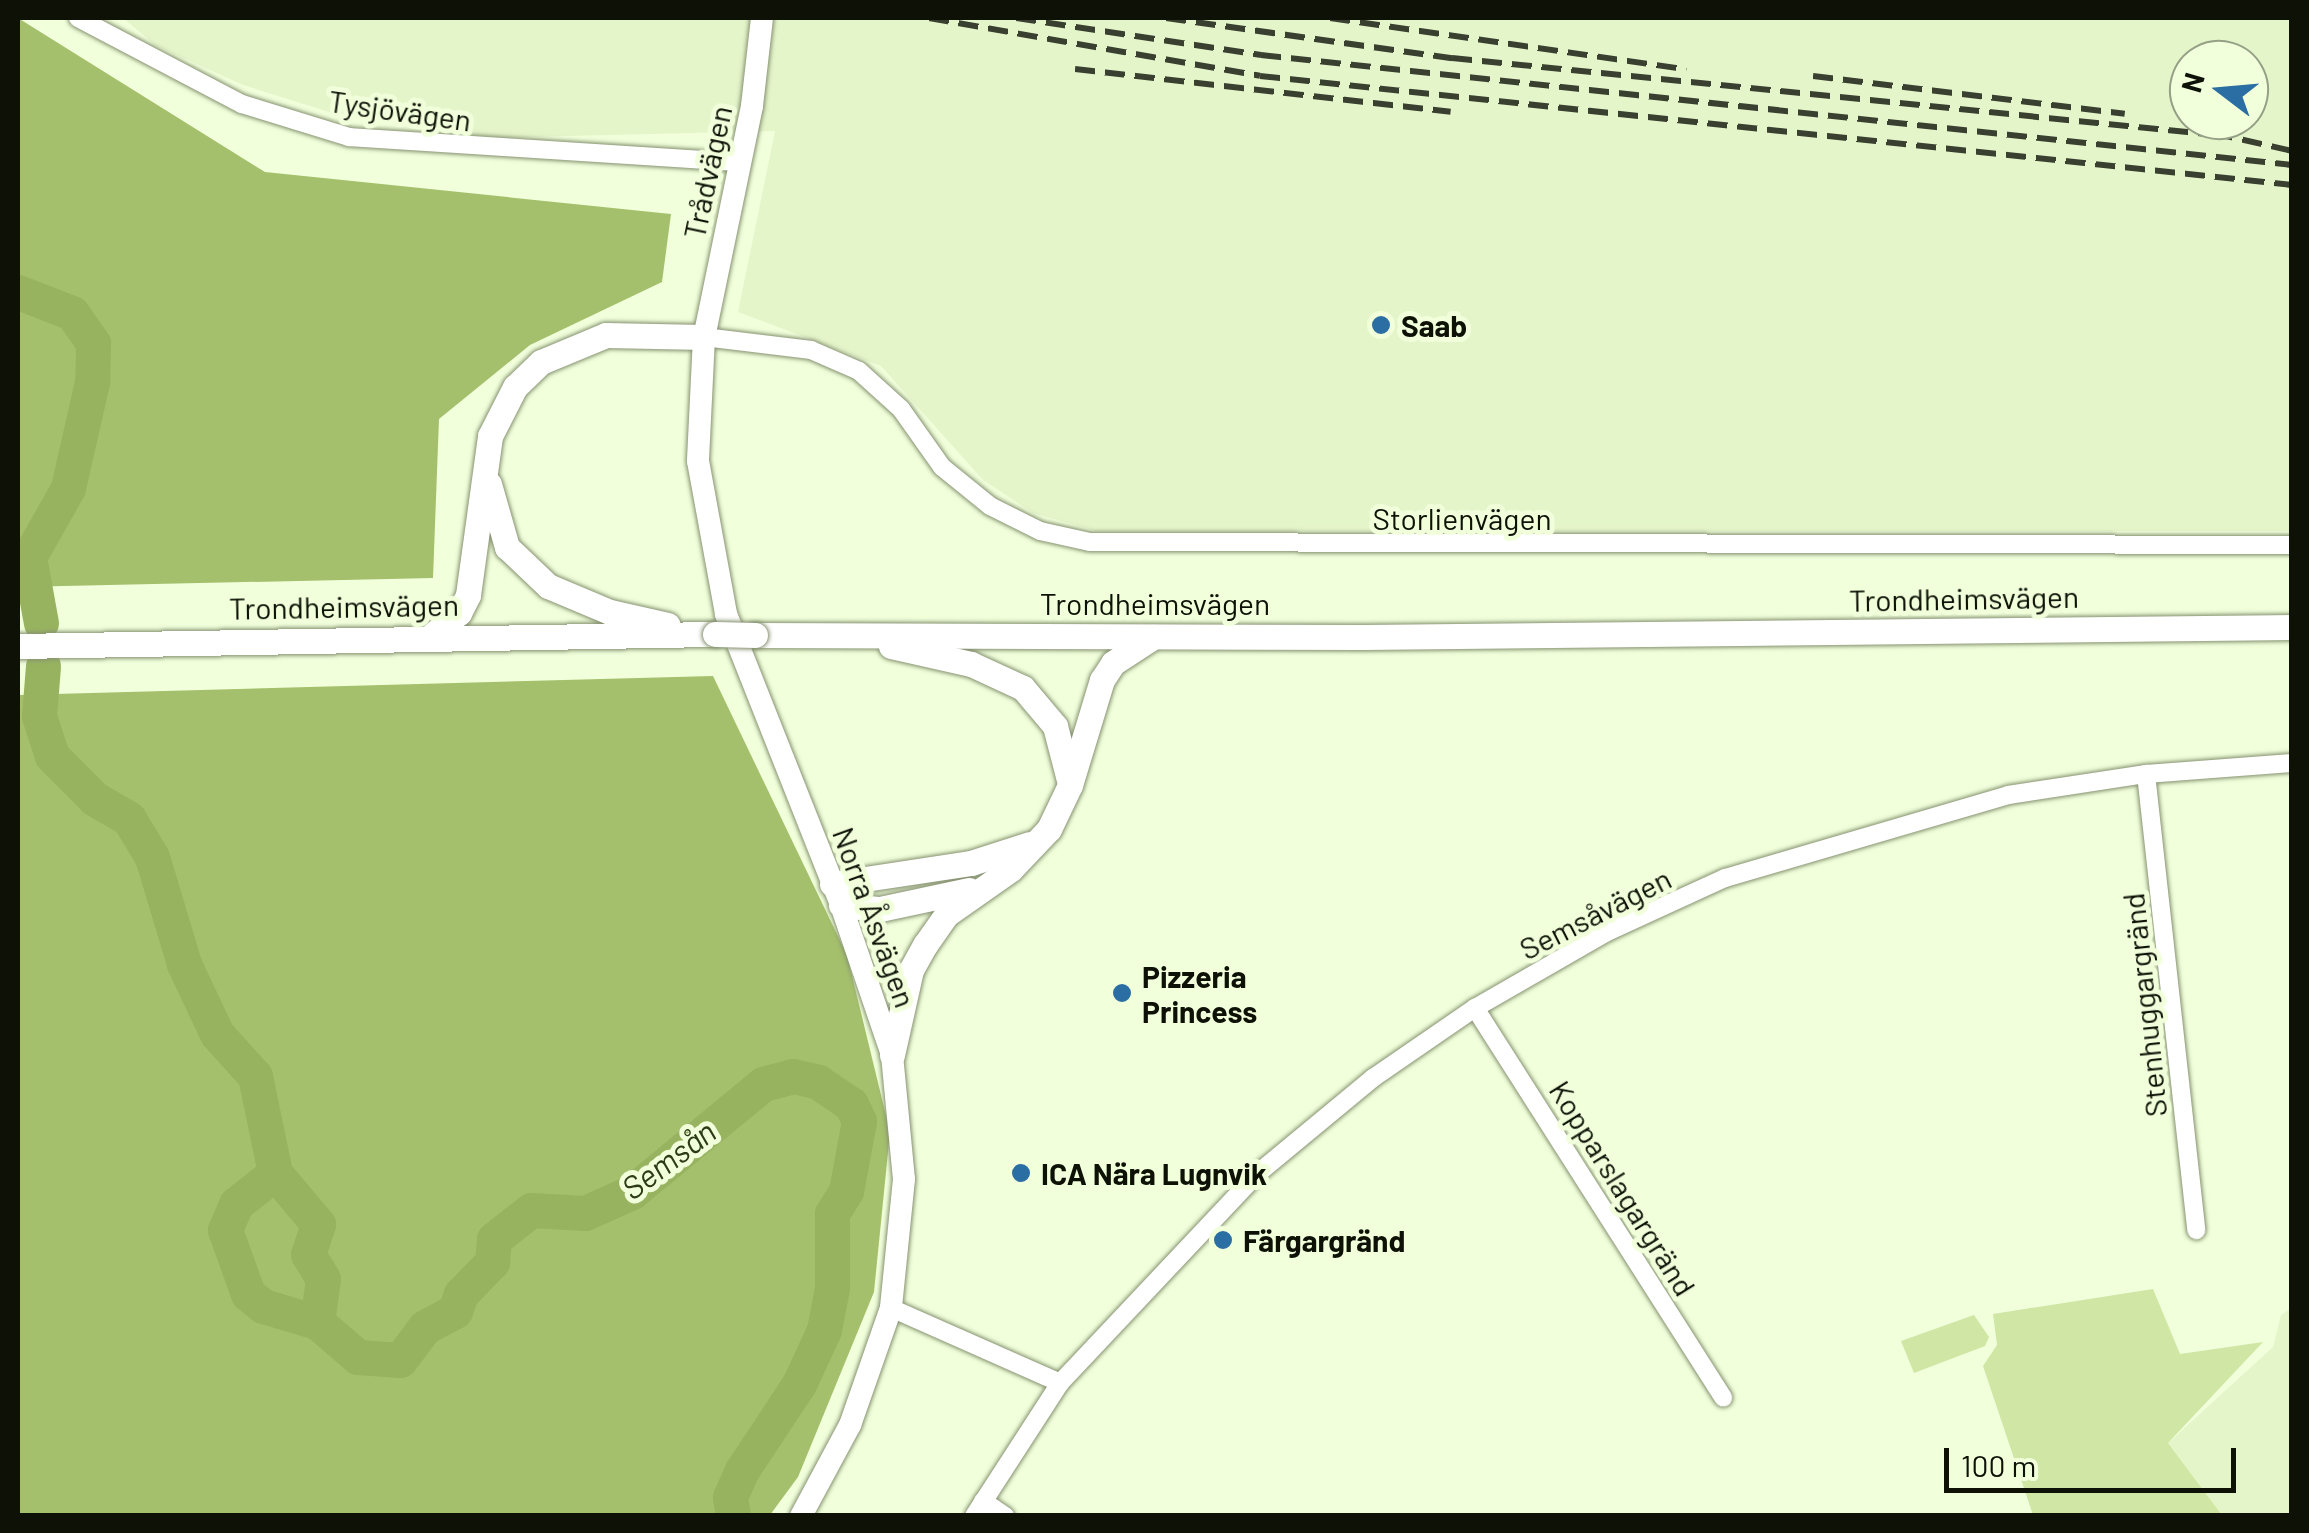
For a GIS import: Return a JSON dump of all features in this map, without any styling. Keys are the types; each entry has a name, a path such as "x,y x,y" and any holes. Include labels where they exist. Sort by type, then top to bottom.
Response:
{"main road":[{"path":"430,637 459,613 468,595 485,459 498,409 540,362 606,334 704,337"},
{"path":"485,459 507,546 548,586 610,612 715,634"},
{"name":"Trondheimsvägen","path":"18,646 715,634 749,646 849,636 2292,627"},
{"path":"892,1055 918,958 947,914 1011,869 1034,842 1070,785 1102,680 1122,655 1156,635"},
{"path":"849,636 971,664 1022,688 1055,726 1070,785"},
{"path":"837,894 971,863 1034,842"},
{"path":"837,894 880,909 984,886"}],"street":[{"name":"Tysjövägen","path":"78,18 242,104 349,137 740,162"},
{"name":"Trådvägen","path":"704,337 740,162 762,18"},
{"name":"Storlienvägen","path":"704,337 811,350 860,371 901,409 942,467 990,506 1040,531 1090,542 2292,545"},
{"name":"Norra Åsvägen","path":"704,337 697,402 700,480 722,595 749,646 892,1055 904,1180 891,1308 850,1425 801,1516"},
{"name":"Semsåvägen","path":"979,1508 1060,1383 1257,1174 1373,1078 1475,1008 1608,932 1725,878 2008,796 2146,774 2292,763"},
{"name":"Stenhuggargränd","path":"2146,774 2196,1230"},
{"name":"Kopparslagargränd","path":"1475,1008 1723,1398"},
{"path":"891,1308 1060,1383"},
{"path":"979,1508 1005,1516"}],"shaded area":[{"path":"123,18 2291,18 2291,531 1096,531 1033,513 983,480 881,366 738,312 775,131 485,138 332,113 243,85 155,45"},
{"path":"2153,1289 2180,1354 2263,1342 2168,1443 2222,1515 2033,1515 1983,1366 1997,1345 1993,1314"},
{"path":"2291,1308 2291,1514 2222,1515 2168,1443 2273,1347 2281,1315"},
{"path":"1974,1315 1989,1337 1985,1346 1914,1373 1901,1341"}],"green space":[{"path":"18,18 265,172 671,214 662,282 530,345 439,419 433,578 18,587"},
{"path":"713,676 847,955 890,1132 874,1292 798,1477 770,1515 18,1515 18,695"}],"waterway":[{"path":"18,292 72,313 93,343 92,382 68,488 29,557 41,623"},
{"name":"Semsån","path":"43,666 39,716 52,756 95,799 129,819 152,857 184,964 217,1034 255,1076 275,1173 236,1204 225,1230 248,1294 263,1306 317,1322 358,1357 400,1360 425,1327 455,1311 461,1294 492,1262 494,1239 531,1210 585,1213 632,1192 763,1084 793,1076 818,1082 851,1104 859,1121 846,1191 832,1213 832,1288 824,1330 799,1384 742,1470 730,1497 733,1516"},
{"path":"275,1173 318,1224 308,1254 323,1279 317,1322"}],"railway":[{"path":"929,18 1260,76 2292,185"},
{"path":"1016,18 1261,55 2292,165"},
{"path":"1166,18 1452,58 2169,130"},
{"path":"1330,18 1686,69"},
{"path":"1075,69 1451,112"},
{"path":"1813,76 2125,114"},
{"path":"2244,140 2292,151"}],"place":[{"name":"Saab","path":"1381,325"},
{"name":"Pizzeria Princess","path":"1122,993"},
{"name":"ICA Nära Lugnvik","path":"1021,1173"},
{"name":"Färgargränd","path":"1223,1240"}]}
